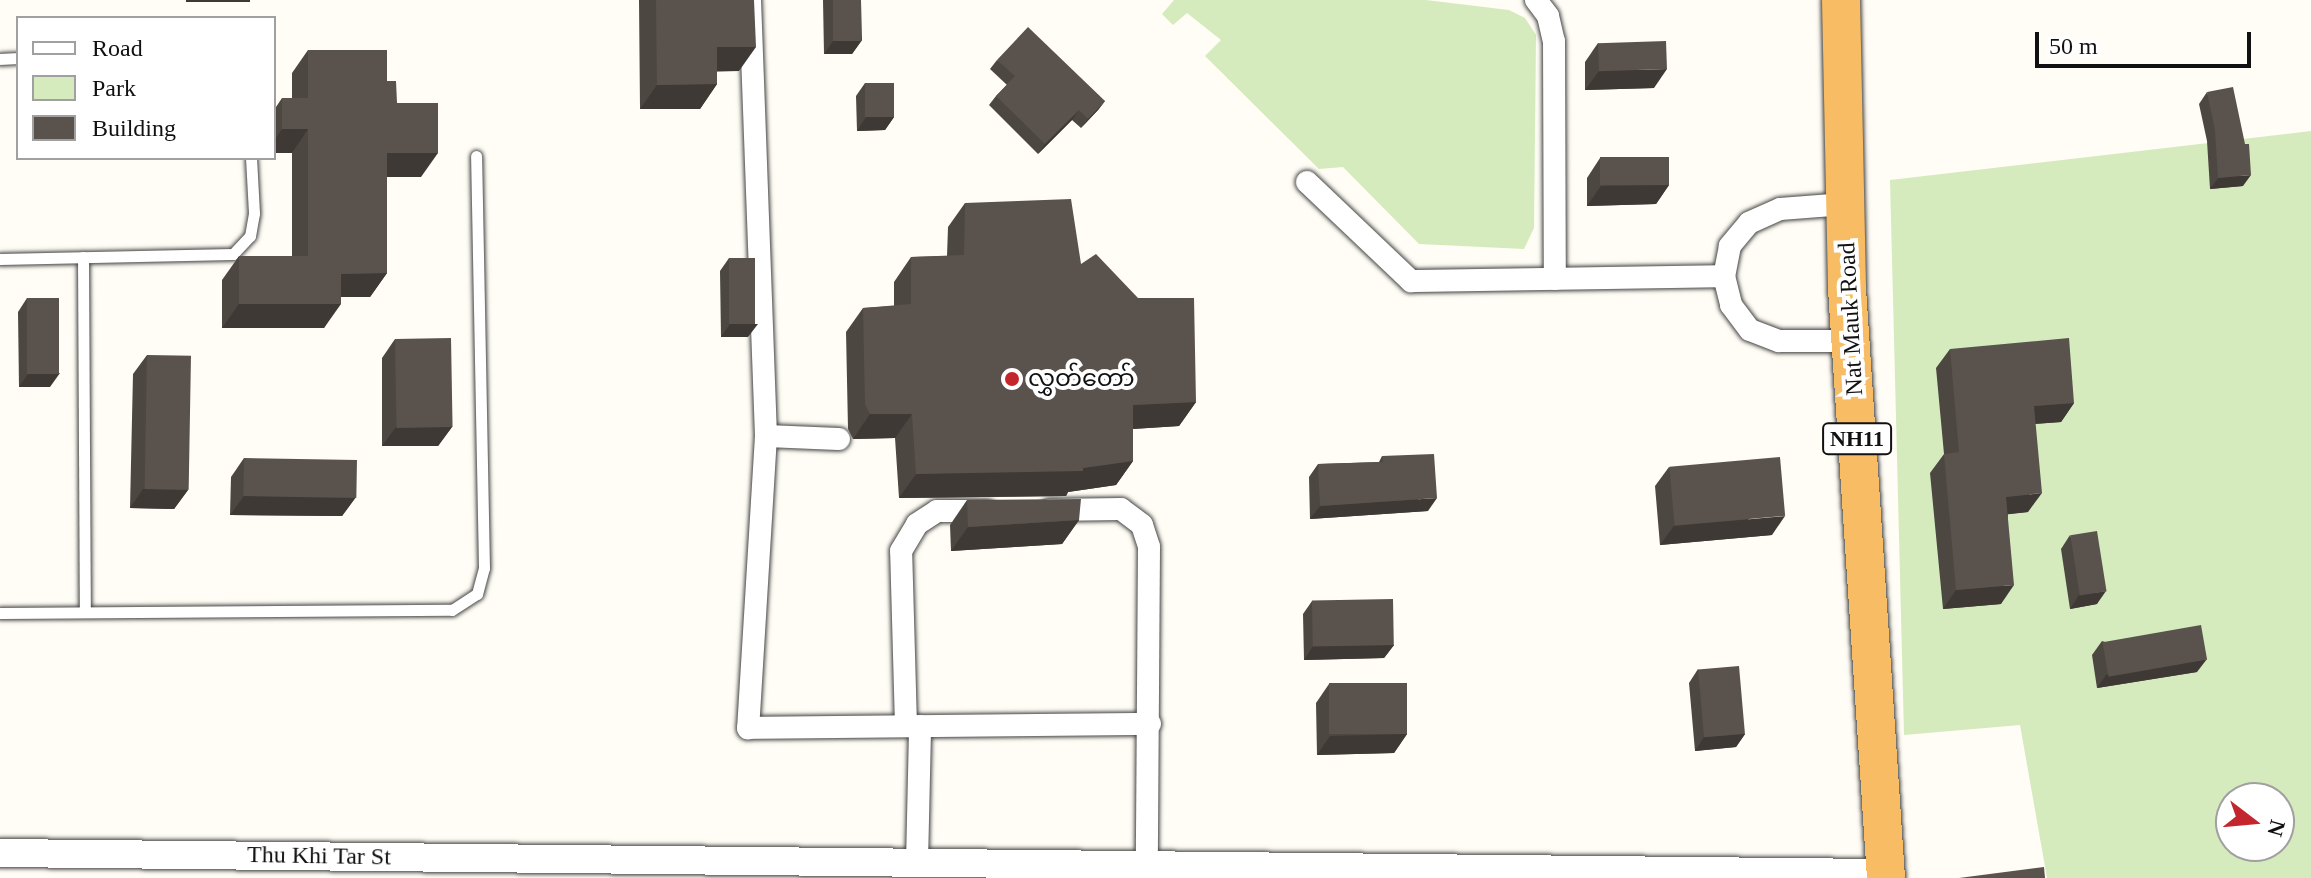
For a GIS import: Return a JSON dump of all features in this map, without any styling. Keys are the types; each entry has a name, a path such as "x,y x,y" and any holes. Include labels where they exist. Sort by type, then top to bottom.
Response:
{"highway":[{"name":"Nat Mauk Road","path":"1841,0 1851,341 1886,876"}],"street":[{"path":"750,0 766,436 748,728 1150,724"},
{"path":"1536,0 1548,16 1554,41 1555,279"},
{"path":"1307,182 1411,281 1724,276"},
{"path":"1845,204 1780,209 1749,223 1730,246 1724,276 1731,305 1750,330 1779,341 1851,341"},
{"path":"766,436 839,439"},
{"path":"917,863 913,726 901,551 917,524 937,511 1121,509 1142,525 1149,547 1147,865"},
{"name":"Thu Khi Tar St","path":"0,853 1886,876"}],"lane":[{"path":"0,613 85,610 452,610 477,594 484,568 476,156"},
{"path":"0,259 233,254 250,236 254,213 251,160"},
{"path":"83,257 85,610"}],"green space":[{"path":"1174,0 1426,0 1509,10 1525,18 1536,35 1534,228 1524,249 1419,244 1343,167 1319,169 1205,56 1221,40 1187,13 1173,25 1162,14"},
{"path":"2311,131 2311,878 2047,878 2020,725 1904,735 1890,180"}],"building":[{"path":"656,0 754,0 756,47 717,47 717,84 657,85"},
{"path":"833,0 861,0 861,41 833,41"},
{"path":"1028,27 1105,101 1088,119 1079,110 1045,144 996,96 1015,76 997,60"},
{"path":"1666,41 1667,69 1599,71 1598,43"},
{"path":"308,50 387,50 387,81 396,81 397,103 438,103 438,153 387,153 387,273 341,274 341,304 239,304 239,256 308,256 308,129 282,129 282,98 308,98"},
{"path":"865,83 894,83 894,117 865,117"},
{"path":"2233,87 2245,144 2249,144 2251,175 2218,178 2215,130 2207,92"},
{"path":"1600,157 1669,157 1669,185 1600,185"},
{"name":"လွှတ်တော်","path":"1071,199 1081,264 1096,254 1138,298 1194,298 1196,402 1133,405 1133,461 1083,468 1083,471 916,474 912,414 870,414 865,404 863,308 911,304 911,257 964,255 965,203"},
{"path":"729,258 755,258 755,324 729,324"},
{"path":"27,298 59,298 59,374 27,374"},
{"path":"451,338 453,427 397,428 395,339"},
{"path":"2069,338 2074,403 2034,406 2042,493 2006,497 2014,585 1956,590 1944,454 1959,452 1950,349"},
{"path":"147,355 191,356 189,490 145,489"},
{"path":"1434,454 1437,498 1320,506 1318,464 1383,462 1382,456"},
{"path":"1780,457 1785,516 1675,525 1669,467"},
{"path":"244,458 357,460 356,498 243,496"},
{"path":"1081,499 1079,520 968,527 967,500"},
{"path":"2097,531 2107,591 2080,595 2070,535"},
{"path":"1393,599 1394,645 1313,646 1312,600"},
{"path":"2201,625 2207,659 2109,677 2103,642"},
{"path":"1739,666 1745,734 1704,737 1698,670"},
{"path":"1329,683 1407,683 1407,734 1329,734"},
{"path":"2044,867 2045,878 1959,878"}],"place":[{"name":"လွှတ်တော်","path":"1012,379"}]}
